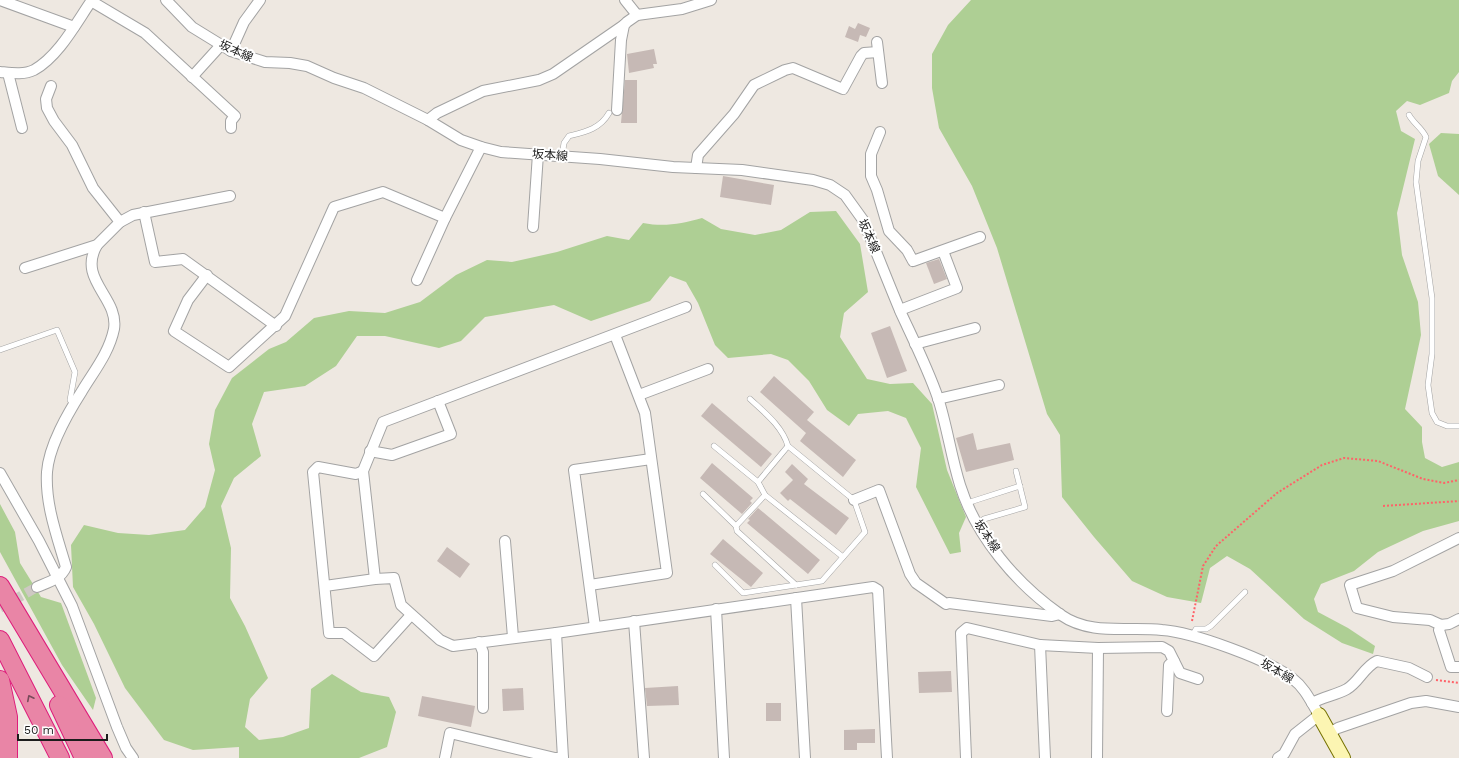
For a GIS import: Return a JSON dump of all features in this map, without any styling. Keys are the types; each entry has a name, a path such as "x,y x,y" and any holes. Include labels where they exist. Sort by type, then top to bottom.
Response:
{"highway":[{"path":"0,586 103,758"},
{"path":"0,593 58,702 84,758"},
{"path":"0,640 60,758"},
{"path":"0,680 8,717 8,758"}],"street":[{"path":"0,0 74,27"},
{"path":"22,128 4,73 26,72 35,69 57,51 91,0 145,33 234,116 231,120 231,128"},
{"name":"坂本線","path":"166,0 192,27 231,51 265,62 290,63 307,66 334,78 364,88 428,120 461,140 481,147 501,152 696,168 742,170 813,180 830,185 845,195 863,220 938,399 960,484 967,503 978,523 1008,567 1025,585 1070,621 1092,627 1115,630 1162,630 1189,635 1254,658 1281,670 1305,691 1343,758"},
{"path":"231,51 244,22 260,0"},
{"path":"625,0 637,16"},
{"path":"428,120 483,91 539,80 553,74 637,16 682,9 711,0"},
{"path":"613,111 624,26"},
{"path":"192,77 221,45"},
{"path":"696,168 698,155 734,114 754,85 785,70 793,68 843,89 860,56 877,47 882,83"},
{"path":"51,86 46,100 47,108 54,121 72,145 93,188 120,222"},
{"path":"880,132 871,154 871,176 877,190 889,231 907,250 913,261 980,237"},
{"path":"417,280 445,218 481,147"},
{"path":"533,227 538,154"},
{"path":"207,275 188,300 174,330 229,367 276,326 285,316 334,207 383,192 445,218"},
{"path":"37,587 59,577 63,574 66,567 51,512 47,472 49,460 73,404 101,364 114,328 113,313 97,284 92,270 93,252 97,245 120,222 133,215 230,196"},
{"path":"144,212 155,262 183,259 276,326"},
{"path":"25,268 97,245"},
{"path":"900,310 956,288 943,251"},
{"path":"375,579 363,471 383,422 686,307"},
{"path":"915,344 975,328"},
{"path":"590,585 667,573 645,413 615,334"},
{"path":"639,395 708,369"},
{"path":"938,399 999,385"},
{"path":"370,451 392,455 451,434 438,400"},
{"path":"595,626 574,470 651,459"},
{"path":"363,471 356,474 318,466 313,472 330,633 344,634 374,656 411,615"},
{"path":"0,473 59,577 72,606 117,727 126,748 133,758"},
{"path":"854,500 879,490 910,574 916,583 946,604 949,603 1052,616 1060,614"},
{"path":"1459,538 1393,571 1350,585 1356,608 1393,617 1430,620 1441,625 1449,624 1459,619"},
{"path":"505,541 513,638"},
{"path":"325,586 394,578 402,605 411,615 440,640 454,646 556,633 595,626 873,587 878,590 886,758"},
{"path":"796,598 805,758"},
{"path":"716,609 724,758"},
{"path":"634,621 644,758"},
{"path":"1441,625 1440,630 1451,667 1459,667"},
{"path":"966,758 961,633 967,628 1040,645 1098,648 1162,647 1169,651 1180,672 1198,679"},
{"path":"445,758 450,733 555,758 563,758 556,633"},
{"path":"479,642 483,652 483,708"},
{"path":"1040,645 1045,758"},
{"path":"1097,758 1098,648"},
{"path":"1167,711 1169,665 1174,661"},
{"path":"1278,758 1284,754 1295,734 1323,697 1348,688 1366,669 1377,661 1409,668 1427,677"},
{"path":"1329,733 1338,728 1411,703 1426,701 1459,707"}],"lane":[{"path":"562,156 564,143 569,136 590,131 613,111"},
{"path":"1409,115 1413,123 1422,129 1426,137 1418,161 1416,182 1432,298 1432,354 1428,385 1432,413 1437,422 1447,426 1459,426"},
{"path":"0,350 57,330 75,372 70,400 73,404"},
{"path":"715,566 743,593 822,581 865,532 854,500 788,446 779,426 750,399"},
{"path":"714,446 758,482 765,495 843,558"},
{"path":"758,482 788,446"},
{"path":"978,523 984,519 1025,507 1016,471"},
{"path":"967,503 1020,486"},
{"path":"703,494 736,526 737,531 796,585"},
{"path":"736,526 765,495"},
{"path":"1189,635 1196,629 1206,629 1211,626 1245,592"}],"path":[{"path":"1189,635 1203,566 1216,546 1277,493 1322,465 1344,458 1378,461 1423,479 1444,483 1459,480"},
{"path":"1384,506 1459,501"},
{"path":"1427,677 1442,681 1459,682"}],"green space":[{"path":"971,0 1459,0 1459,72 1452,81 1449,93 1420,105 1407,101 1396,111 1401,131 1415,139 1397,213 1402,255 1418,302 1421,335 1405,409 1422,427 1422,442 1425,458 1442,467 1459,462 1459,521 1423,531 1378,552 1354,571 1321,584 1314,599 1318,612 1348,628 1375,646 1373,654 1342,643 1304,619 1250,569 1227,556 1210,568 1201,603 1167,597 1132,581 1062,497 1060,435 1047,414 997,248 972,186 939,128 932,88 932,54 948,25"},
{"path":"1441,133 1459,134 1459,195 1438,176 1429,144"},
{"path":"836,211 860,244 868,292 844,313 840,337 867,379 890,384 913,383 932,404 947,470 966,517 959,533 961,552 950,554 916,487 921,448 906,418 888,411 858,414 849,426 827,410 809,381 788,360 771,354 728,358 715,345 698,303 686,282 670,276 650,301 591,321 554,305 485,317 461,341 439,348 385,336 357,336 336,366 305,386 264,392 252,424 261,456 234,478 221,506 231,548 230,598 245,626 268,678 250,699 245,727 259,740 283,737 309,728 311,689 332,674 361,692 389,697 396,712 387,747 359,758 239,758 239,747 193,750 164,740 125,688 94,624 73,587 71,545 84,525 118,533 149,535 185,530 205,507 215,470 209,444 215,410 232,378 269,349 286,342 314,318 349,311 385,313 420,302 456,275 487,260 512,262 557,252 607,236 629,240 643,223 658,225 672,224 702,218 721,229 755,235 781,230 810,212"},
{"path":"0,504 15,532 20,563 41,597 61,603 96,698 93,710 62,665 0,552"}],"building":[{"path":"858,23 870,28 866,37 860,35 858,42 845,37 849,26 855,29"},
{"path":"654,49 657,64 653,64 654,68 629,73 627,54"},
{"path":"625,80 637,80 637,123 621,123"},
{"path":"723,176 774,185 771,205 720,197"},
{"path":"939,259 947,279 934,284 926,263"},
{"path":"890,326 907,371 887,378 871,333"},
{"path":"774,376 814,412 807,420 856,460 843,477 800,441 806,433 760,392"},
{"path":"712,403 772,454 761,467 701,416"},
{"path":"973,433 977,450 1010,443 1014,460 966,472 956,438"},
{"path":"712,463 753,498 750,501 752,503 742,514 700,478"},
{"path":"792,464 808,479 804,484 849,518 836,535 790,499 788,501 780,493 793,480 785,472"},
{"path":"758,508 820,560 808,574 747,523 750,520 748,519"},
{"path":"723,539 763,573 751,587 710,554"},
{"path":"447,547 470,564 460,578 437,561"},
{"path":"951,671 952,692 919,693 918,672"},
{"path":"678,686 679,705 647,706 645,688"},
{"path":"523,688 524,710 503,711 502,689"},
{"path":"422,696 475,706 471,727 418,716"},
{"path":"766,703 781,703 781,721 766,721"},
{"path":"875,729 875,743 857,743 857,750 844,750 844,730"}],"tunnel":[{"path":"0,608 37,587"}]}
